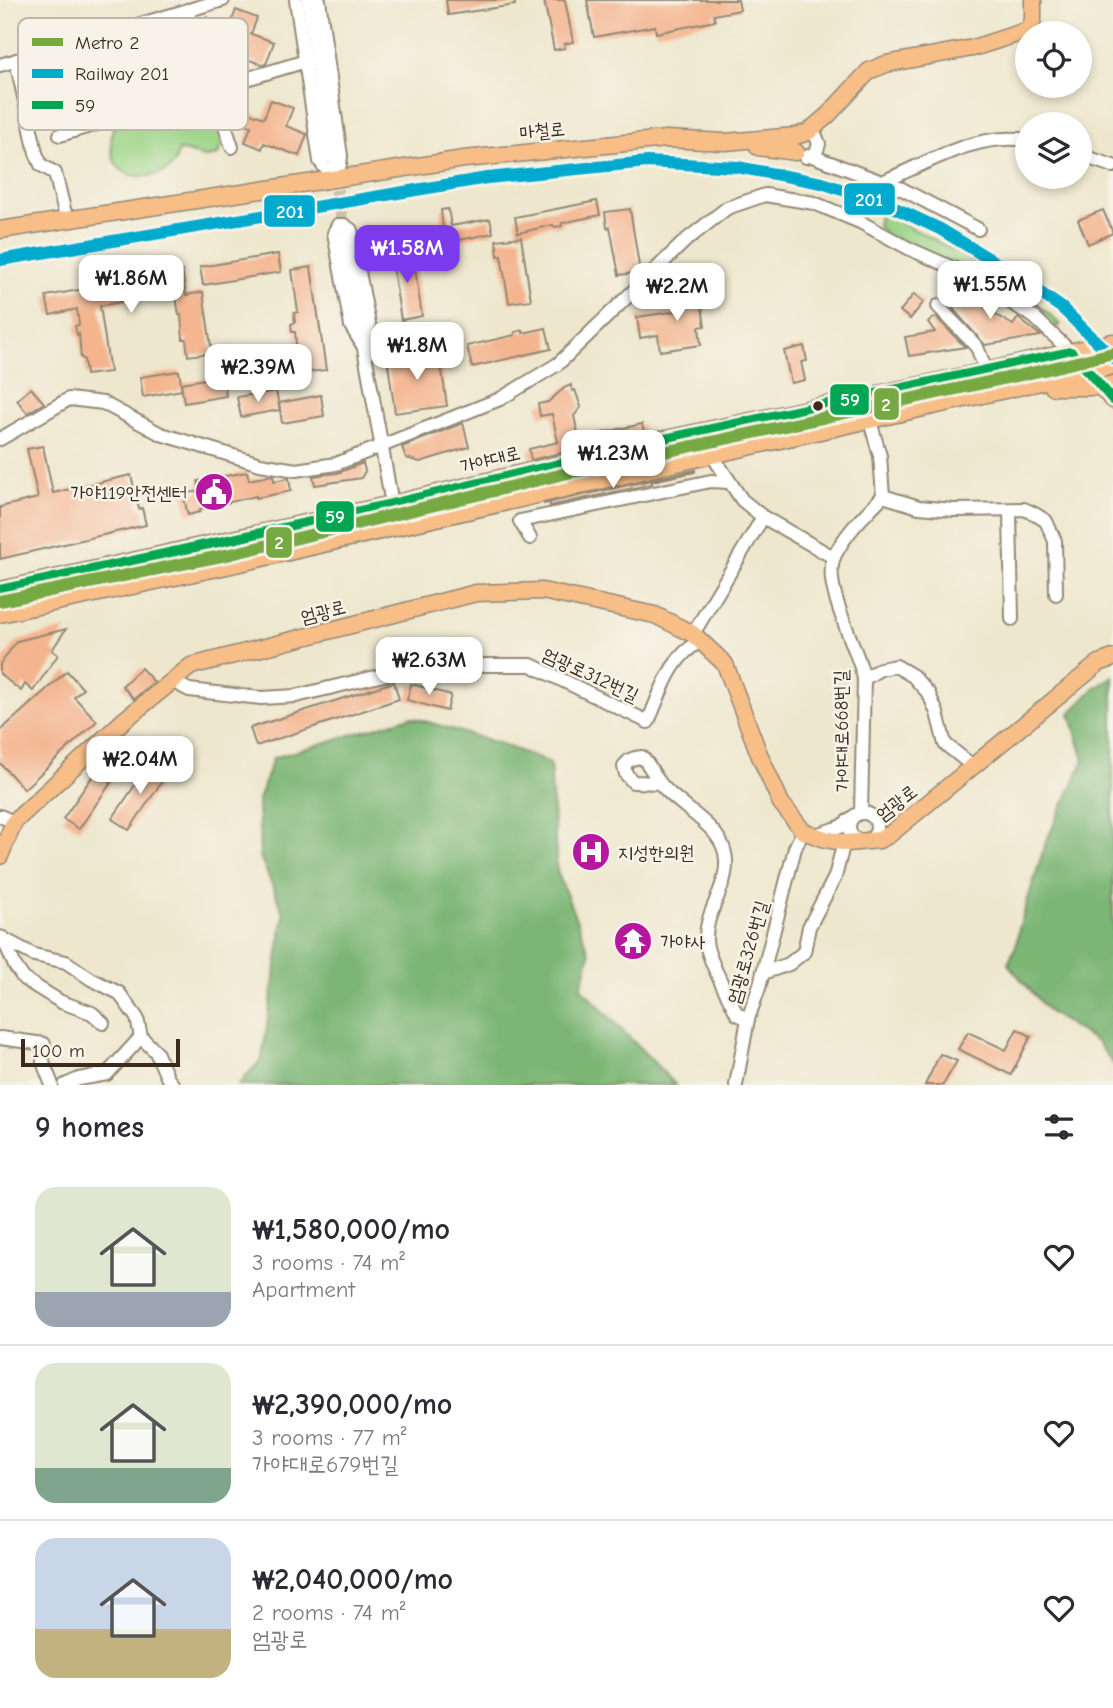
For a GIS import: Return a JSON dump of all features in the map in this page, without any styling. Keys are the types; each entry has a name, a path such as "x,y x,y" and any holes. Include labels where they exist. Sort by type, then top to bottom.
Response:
{"main road":[{"path":"803,144 869,71 886,64 973,48 1029,30 1033,19 1033,0"},
{"name":"마철로","path":"0,230 66,220 334,168 464,159 666,139 803,144"},
{"name":"가야대로","path":"0,590 392,504 651,442 1113,342"},
{"path":"1071,352 1088,372 1107,385 1113,400"},
{"path":"0,614 227,566 712,454 1113,366"},
{"path":"1014,389 1107,385"},
{"path":"1060,387 1092,396 1113,407"},
{"name":"엄광로","path":"0,856 7,819 191,666 476,593 542,591 655,615 697,638 725,664 781,803 808,833 844,842 879,840 900,827 1100,663 1113,658"}],"street":[{"path":"160,18 223,0"},
{"path":"296,0 317,59"},
{"path":"308,0 317,59 341,156 340,165 334,168 324,167 320,161 317,59 318,0"},
{"path":"187,10 190,18"},
{"path":"248,79 317,59"},
{"path":"0,65 16,60 18,69"},
{"path":"31,130 41,165 55,173 66,220"},
{"path":"60,135 77,130"},
{"path":"227,130 232,147"},
{"path":"882,182 980,141 1015,138"},
{"path":"803,144 819,160 902,189 978,229"},
{"path":"1092,159 1113,166"},
{"path":"0,439 69,399 103,402 161,434 260,464 296,470 336,464 500,399 558,364 685,241 727,208 765,195 814,203 860,222 910,249 962,272 1034,317 1071,352"},
{"path":"344,225 351,230 369,324 365,349 351,326 334,233 338,226 344,225"},
{"path":"344,237 392,504"},
{"path":"937,306 977,347 986,371"},
{"path":"712,454 742,500 764,517 833,557 856,525 883,496 880,456 870,421"},
{"path":"530,538 520,521 711,481 730,482"},
{"path":"883,496 919,507 954,510 1024,509 1046,521 1055,541 1056,594"},
{"path":"1010,511 1012,619"},
{"path":"697,638 764,517"},
{"name":"가야대로668번길","path":"833,557 832,584 864,679 857,815 849,826 851,834 857,840 865,841"},
{"name":"엄광로312번길","path":"172,681 189,690 261,698 296,696 425,665 531,665 648,722 674,663 697,638"},
{"path":"864,679 880,669 896,666 913,676 929,694 945,744 974,767"},
{"path":"660,783 634,782 629,779 624,767 632,758 642,757 650,764 660,783 715,834 725,850 726,870 709,920 706,941 710,956 737,1014 748,1019"},
{"path":"808,833 840,827 857,815"},
{"name":"가야대로668번길","path":"857,815 872,815 877,825"},
{"path":"865,841 877,832 877,825 886,828 900,827"},
{"name":"엄광로326번길","path":"736,1085 748,1019 763,973 795,848 808,833"},
{"path":"763,973 789,964 804,952 809,928 835,877 844,842"},
{"path":"1,938 24,979 61,1002 92,1013 103,1024"},
{"path":"1,938 34,955 66,962 119,993 136,1018 141,1037 156,1052 173,1085"},
{"path":"65,1085 79,1079 107,1074 141,1037"},
{"path":"0,1038 44,1044 43,1062 52,1085"}],"green space":[{"path":"113,130 222,130 224,135 218,155 205,157 179,150 168,170 145,176 129,174 117,165"},
{"path":"881,212 998,276 1020,290 1060,325 1048,331 1033,317 886,236 877,224"},
{"path":"1113,676 1113,1064 1097,1042 1049,1012 1008,964 1016,946 1019,928 1046,842 1084,760 1070,713 1093,690"},
{"path":"411,717 501,744 550,763 557,871 590,954 581,988 676,1085 238,1085 262,1059 284,914 260,856 258,800 273,758"}],"building":[{"path":"446,0 514,0 515,5 448,15"},
{"path":"544,0 565,0 573,42 564,44 565,48 554,50"},
{"path":"587,0 738,0 740,10 714,15 715,21 656,33 655,26 594,37"},
{"path":"236,10 257,18 251,34 274,42 266,64 248,59 248,18 233,18"},
{"path":"271,100 293,108 286,126 307,134 299,156 264,143 262,149 245,142 251,126 248,125 248,112 264,118"},
{"path":"597,201 600,215 562,223 562,226 553,225 518,233 515,217"},
{"path":"448,209 451,226 490,219 493,233 455,241 455,244 447,245 446,242 411,251 408,235 443,228 441,210"},
{"path":"630,209 640,272 619,275 605,212"},
{"path":"1103,210 1113,233 1088,244 1078,220"},
{"path":"521,237 531,300 509,303 496,240"},
{"path":"416,253 419,268 415,268 422,316 401,320 391,256"},
{"path":"278,254 281,272 203,285 200,267"},
{"path":"311,267 326,370 302,373 295,332 292,332 291,324 295,323 294,313 298,312 292,270"},
{"path":"182,271 186,295 203,292 212,353 188,356 175,291 100,306 110,372 86,375 79,334 77,335 75,326 79,325 77,309 50,315 46,296"},
{"path":"699,287 705,326 699,327 701,345 660,351 658,335 640,338 637,317 678,311 675,291"},
{"path":"967,290 977,297 992,301 995,306 991,312 1013,325 1018,318 1041,336 985,345 953,309"},
{"path":"914,294 924,302 910,319 900,311"},
{"path":"936,317 965,347 909,356 905,337 935,332 928,322"},
{"path":"546,328 551,349 472,367 467,346 515,335 515,332 523,330 523,333"},
{"path":"804,346 807,361 801,362 805,380 791,383 784,351"},
{"path":"439,350 447,406 395,413 387,357"},
{"path":"179,371 182,390 143,397 140,377"},
{"path":"223,376 226,396 184,403 181,383"},
{"path":"571,385 581,407 574,416 579,438 642,424 644,433 531,460 529,449 558,442 552,414 540,416 538,404 548,402"},
{"path":"31,388 44,403 27,413 17,400"},
{"path":"276,391 280,410 241,417 237,397"},
{"path":"321,395 324,416 282,423 279,403"},
{"path":"463,423 469,447 420,462 406,458 402,447"},
{"path":"689,445 690,449 485,496 484,493"},
{"path":"43,446 53,493 131,475 139,509 142,508 146,525 0,559 0,507 38,498 27,449"},
{"path":"363,463 365,471 361,478 315,485 313,476 338,473"},
{"path":"695,470 652,481 652,484 550,506 550,503 543,504"},
{"path":"247,472 249,480 273,475 274,481 289,478 291,491 200,509 200,512 188,515 183,494 200,491 198,481"},
{"path":"66,629 52,650 58,655 33,691 25,684 21,691 0,674 0,664 17,641"},
{"path":"141,668 154,682 134,699 122,686"},
{"path":"67,671 83,689 74,697 97,721 24,789 0,763 0,731"},
{"path":"394,682 399,699 256,746 250,728"},
{"path":"411,684 451,695 447,711 407,700"},
{"path":"123,735 137,745 79,829 63,819"},
{"path":"150,763 167,774 129,830 112,819"},
{"path":"1017,1029 1031,1036 1011,1075 958,1049 968,1032 1006,1050"},
{"path":"940,1054 957,1061 943,1085 925,1085"}],"tunnel":[{"path":"334,172 344,233"}],"metro line":[{"name":"2","path":"0,601 231,554 572,472 1113,353"}],"rail line":[{"name":"201","path":"0,260 487,178 647,162 737,167 822,183 893,207 940,229 1006,269 1062,308 1113,358"}],"transit line":[{"name":"59","path":"0,590 392,504 651,442 1071,352 1113,400"}],"place":[{"name":"가야119안전센터","path":"214,492"},
{"name":"지성한의원","path":"591,852"},
{"name":"가야사","path":"633,941"}]}
